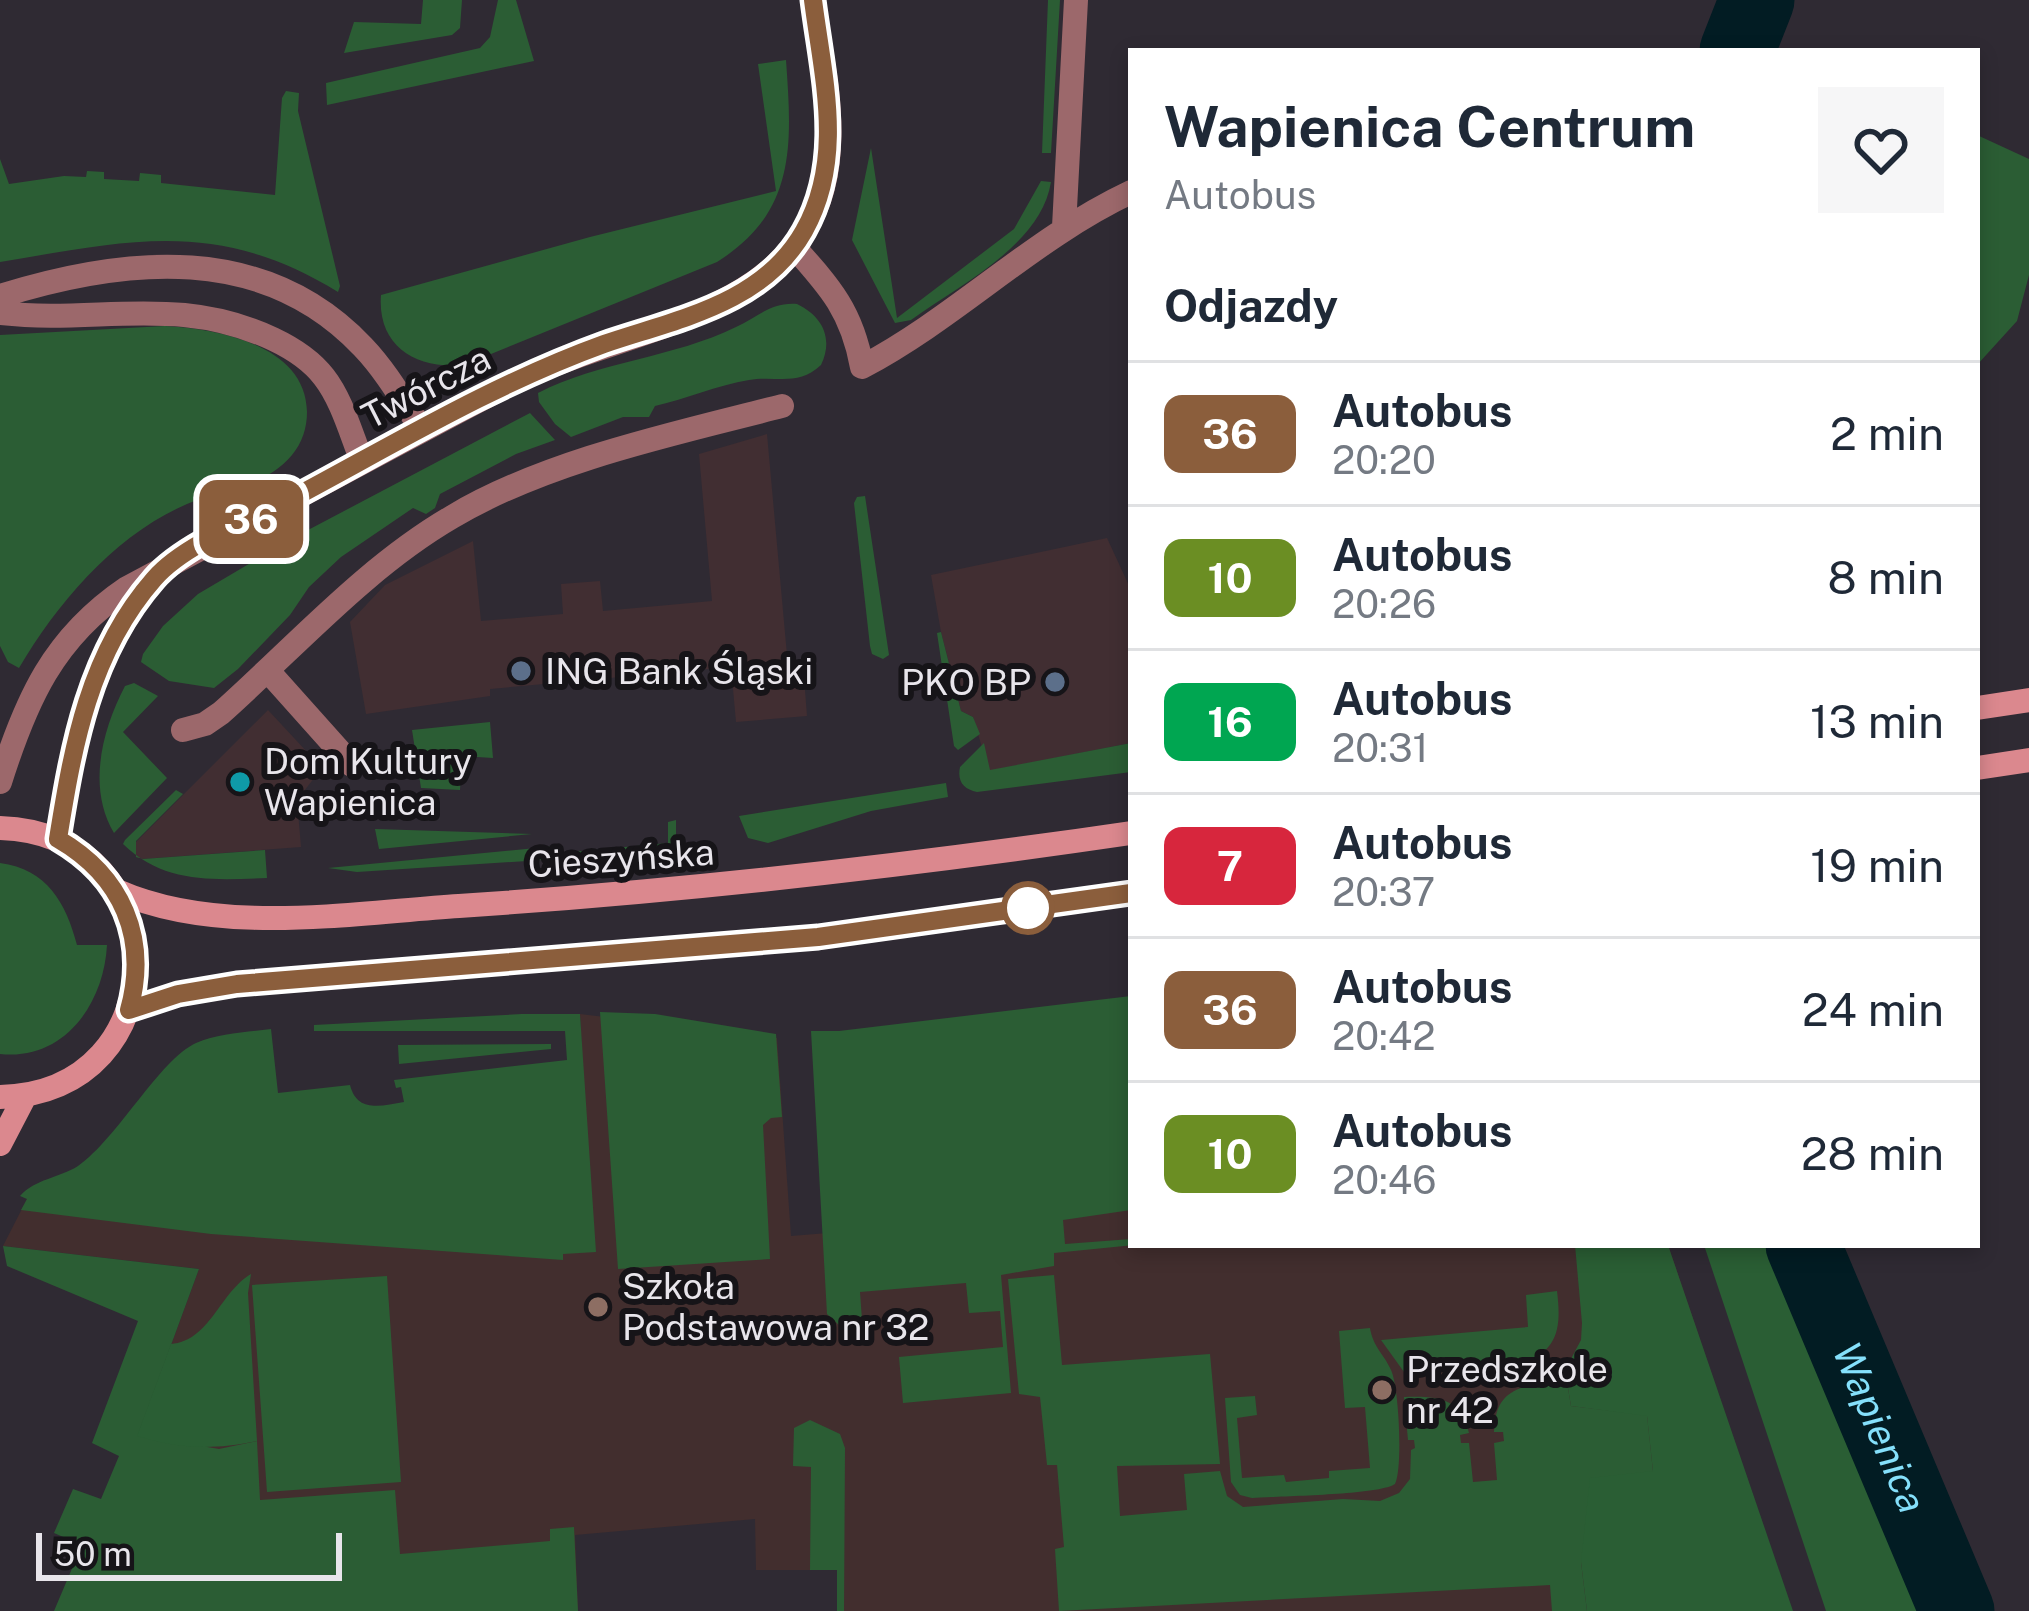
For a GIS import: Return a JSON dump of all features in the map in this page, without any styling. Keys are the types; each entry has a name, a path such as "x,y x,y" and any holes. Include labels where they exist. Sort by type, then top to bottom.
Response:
{"main road":[{"path":"1980,708 2029,700"},
{"path":"1980,768 2029,760"},
{"path":"0,827 58,839 91,861 117,891 133,928 137,969 129,1010 112,1041 88,1066 58,1085 12,1096 0,1144"},
{"name":"Cieszyńska","path":"117,891 193,914 240,918 379,910 718,887 902,867 1128,832"},
{"path":"129,1010 178,994 237,984 818,937 1128,893"}],"street":[{"path":"813,0 829,148 816,208 794,247 847,311 862,368 901,346 1064,227 1128,194"},
{"path":"1064,227 1076,0"},
{"name":"Twórcza","path":"0,782 27,708 66,640 94,611 127,588 558,361 736,296 770,274 794,247"},
{"path":"0,296 73,277 163,264 246,277 297,298 347,331 382,368 422,430"},
{"path":"0,313 177,311 258,332 303,356 326,378 362,461"},
{"path":"183,730 205,724 380,568 450,517 580,463 782,406"},
{"name":"Twórcza","path":"58,839 88,693 117,634 158,574"},
{"path":"268,671 352,765"}],"shaded area":[{"path":"767,434 789,677 804,677 807,716 736,722 731,667 490,689 490,696 366,714 350,622 385,585 473,541 481,621 563,614 561,584 600,581 603,611 712,601 699,454"},
{"path":"1107,538 1128,584 1128,744 989,771 973,717 961,711 931,575"},
{"name":"Dom Kultury Wapienica","path":"268,710 322,768 297,800 301,847 136,857 136,842"},
{"name":"Szkoła Podstawowa nr 32","path":"580,1014 777,1038 791,1236 1128,1185 1128,1248 1669,1248 1764,1528 1582,1562 1587,1611 837,1611 837,1570 756,1570 755,1519 575,1535 578,1611 73,1611 199,1269 3,1246 27,1199 266,1126 583,1073"}],"green space":[{"path":"423,0 462,0 460,28 452,35 344,53 354,22 421,24"},
{"path":"498,0 516,0 534,61 327,105 326,83 480,48 490,37"},
{"path":"1048,0 1060,0 1051,153 1042,153"},
{"path":"786,60 788,148 776,198 743,242 717,262 464,365 430,363 393,341 381,313 381,295 776,191 758,64"},
{"path":"286,91 299,93 298,111 338,292 253,253 213,244 133,242 0,262 0,159 9,184 86,177 87,171 104,172 104,179 139,181 140,173 161,175 161,183 275,195"},
{"path":"1980,136 2029,159 2029,275 2017,321 1980,362"},
{"path":"871,148 897,318 1014,229 1041,181 1051,182 1044,205 1015,244 911,320 895,323 852,240"},
{"path":"797,304 819,321 826,337 821,365 804,376 726,385 655,406 649,417 623,417 571,437 539,402 538,393 562,382 687,346 772,308"},
{"path":"165,326 233,337 276,356 303,389 307,412 301,440 292,455 269,474 187,504 112,552 70,595 19,668 8,662 0,646 0,335"},
{"path":"530,413 555,440 516,454 440,494 435,508 426,514 413,508 341,557 238,669 214,688 169,681 141,662 163,626 198,594 291,539"},
{"path":"865,496 889,655 883,659 872,654 870,646 854,503"},
{"path":"941,632 961,711 973,717 980,734 958,750 937,633"},
{"path":"134,683 158,696 123,732 167,778 114,833 101,797 101,759 117,703 125,686"},
{"path":"490,722 493,758 462,756 460,790 421,788 412,730"},
{"path":"984,743 990,770 1128,744 1128,772 977,792 963,784 960,767"},
{"path":"946,783 948,797 871,811 768,843 748,838 739,816"},
{"path":"176,790 183,794 136,841 136,855 123,844 125,840"},
{"path":"676,820 676,846 665,852 357,872 328,868 557,846 560,857 561,853 668,843 668,822"},
{"path":"375,829 532,834 379,849"},
{"path":"265,850 267,878 190,877 141,859"},
{"path":"0,863 30,872 52,891 77,945 107,945 98,988 76,1024 61,1038 23,1054 0,1054"},
{"path":"1128,996 1128,1210 1063,1220 1065,1244 1128,1239 1128,1246 1054,1253 1054,1266 1001,1275 1011,1393 903,1403 899,1357 1003,1347 1000,1311 969,1313 966,1283 860,1292 862,1320 841,1327 827,1314 811,1031"},
{"path":"600,1012 655,1014 776,1034 782,1117 763,1125 770,1259 618,1269"},
{"path":"580,1014 596,1252 563,1254 563,1260 211,1234 21,1210 27,1199 20,1196 93,1153 168,1065 196,1043 271,1029 278,1093 350,1085 358,1100 379,1106 404,1102 394,1080 567,1060 565,1031 314,1031 314,1025"},
{"path":"551,1044 551,1049 399,1064 398,1045"},
{"path":"3,1246 199,1269 138,1435 219,1449 257,1441 260,1500 395,1490 400,1554 550,1541 550,1529 574,1527 578,1611 54,1611 82,1545 54,1533 73,1489 101,1499 119,1456 92,1443 138,1321 7,1266"},
{"path":"1575,1248 1669,1248 1793,1611 1587,1611 1581,1562 1590,1478 1653,1471 1647,1416 1571,1406 1565,1370 1581,1340"},
{"path":"1705,1248 1783,1248 1933,1611 1826,1611"},
{"path":"251,1274 248,1293 257,1441 197,1447 137,1436 171,1344 196,1334"},
{"path":"1054,1275 1062,1365 1210,1354 1220,1464 1117,1466 1120,1516 1187,1510 1184,1474 1220,1471 1227,1496 1243,1507 1343,1499 1380,1501 1399,1493 1410,1479 1411,1450 1415,1448 1414,1440 1408,1440 1404,1397 1437,1398 1460,1412 1469,1433 1460,1435 1461,1443 1469,1443 1473,1482 1497,1480 1494,1443 1504,1441 1503,1432 1494,1432 1501,1403 1518,1389 1565,1370 1571,1406 1647,1415 1653,1471 1581,1562 1587,1611 1552,1611 1550,1585 1059,1611 1055,1549 1064,1547 1057,1465 1047,1465 1040,1397 1019,1394 1008,1279"},
{"path":"387,1276 401,1482 267,1492 252,1285"},
{"path":"1557,1291 1556,1334 1545,1350 1524,1362 1404,1372 1381,1340 1528,1327 1526,1295"},
{"path":"1370,1328 1391,1370 1396,1393 1395,1484 1328,1494 1240,1495 1231,1482 1225,1398 1255,1396 1257,1415 1237,1418 1242,1478 1284,1475 1286,1482 1329,1478 1329,1471 1370,1468 1365,1407 1345,1408 1339,1331"},
{"path":"810,1420 840,1434 845,1448 844,1611 837,1611 837,1570 810,1570 811,1467 793,1466 794,1428"}],"waterway":[{"name":"Wapienica","path":"1738,48 1757,0"},
{"name":"Wapienica","path":"1804,1248 1957,1611"}],"bus line":[{"name":"36","path":"813,0 829,124 827,166 816,208 782,261 755,285 716,306 558,361 471,403 203,544 158,574 135,602 88,693 58,839 91,861 117,891 126,910 137,969 129,1010 178,994 237,984 818,937 1128,893"}],"place":[{"name":"ING Bank Śląski","path":"521,671"},
{"name":"PKO BP","path":"1055,682"},
{"name":"Dom Kultury Wapienica","path":"240,782"},
{"name":"Szkoła Podstawowa nr 32","path":"598,1307"},
{"name":"Przedszkole nr 42","path":"1382,1390"}]}
